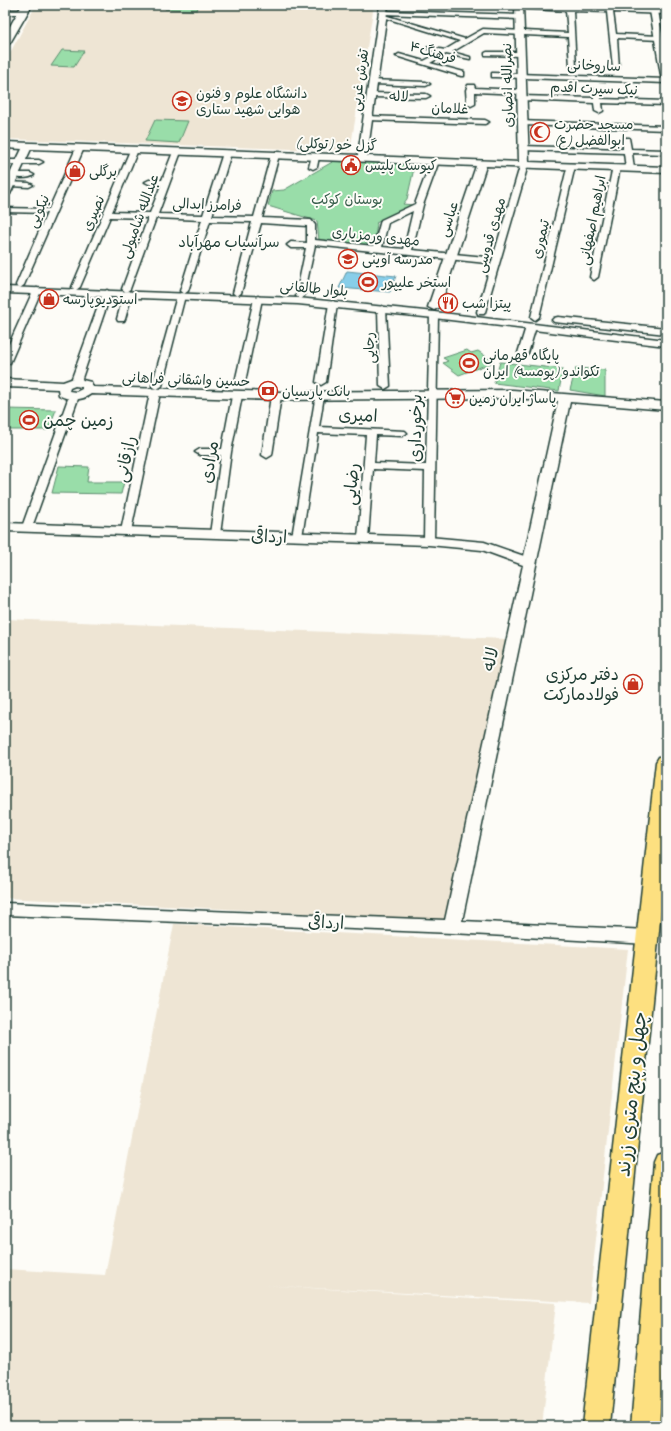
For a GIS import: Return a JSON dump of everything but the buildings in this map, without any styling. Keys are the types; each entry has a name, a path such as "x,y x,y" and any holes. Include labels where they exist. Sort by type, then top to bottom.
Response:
{"main road":[{"path":"5,43 25,9"},
{"name":"چهل و پنج متری زرند","path":"596,1426 666,762"},
{"path":"644,1426 666,1162"}],"street":[{"path":"520,6 654,8 666,12"},
{"name":"نصرالله انصاری","path":"520,6 522,148 524,165"},
{"path":"569,7 574,66"},
{"path":"609,8 617,67"},
{"path":"654,8 666,76"},
{"path":"5,12 25,9"},
{"path":"383,11 450,15 470,18 494,16 520,17"},
{"path":"383,11 445,32 466,41"},
{"name":"تفرش غربی","path":"362,159 383,11"},
{"path":"427,22 429,14"},
{"path":"449,23 450,15"},
{"path":"494,16 494,32"},
{"path":"426,63 466,41 474,33 483,31 572,35"},
{"path":"613,36 659,38"},
{"path":"445,44 456,46"},
{"path":"430,48 468,58"},
{"path":"488,54 520,54"},
{"name":"فرهنگ۴","path":"399,56 461,74"},
{"name":"ساروخانی","path":"495,74 521,76 562,74 666,76"},
{"path":"562,74 566,110"},
{"path":"595,75 599,111"},
{"name":"لاله","path":"371,95 426,100 426,76"},
{"path":"625,76 632,115 628,151 630,169"},
{"path":"373,82 426,84"},
{"name":"نیک سیرت اقدم","path":"471,104 470,88 521,95 564,93 598,101 629,95 666,103"},
{"name":"غلامان","path":"414,124 416,110"},
{"path":"451,112 451,129"},
{"path":"485,130 487,114"},
{"name":"غلامان","path":"368,118 414,124 451,121 485,122"},
{"path":"553,120 553,133"},
{"path":"522,123 553,120 592,122 631,127 666,128"},
{"path":"592,122 594,136"},
{"name":"گزل خو (توکلی)","path":"5,145 666,170"},
{"path":"5,194 28,146"},
{"name":"نیکویی","path":"20,285 80,148"},
{"path":"522,148 666,152"},
{"name":"نصیری","path":"76,287 134,150"},
{"name":"عبدالله شامبولی","path":"121,319 127,291 177,152"},
{"name":"رازقانی","path":"126,531 156,390 183,294 227,153"},
{"path":"237,293 275,155"},
{"path":"313,168 315,157"},
{"path":"407,252 419,206 436,161"},
{"path":"5,162 39,162"},
{"name":"عباسی","path":"434,311 482,163"},
{"name":"مهدی قدوسی","path":"481,312 524,165"},
{"name":"تیموری","path":"523,353 533,322 571,166"},
{"name":"ابراهیم اصفهانی","path":"594,278 616,168"},
{"path":"14,174 30,175"},
{"path":"149,182 165,183"},
{"path":"10,184 29,185"},
{"path":"377,249 384,222 419,206"},
{"path":"5,210 52,212"},
{"name":"فرامرز ابدالی","path":"107,214 306,222 312,225 310,244"},
{"name":"مهدی ورمزیاری","path":"291,244 377,249 486,260"},
{"path":"299,298 310,244"},
{"name":"بلوار طالقانی","path":"5,284 76,287 258,299 299,298 333,304 382,309 481,312 533,322 666,343"},
{"name":"بلوار طالقانی","path":"5,290 106,293 127,291"},
{"path":"5,363 37,291"},
{"path":"78,382 77,378 106,293"},
{"name":"بلوار طالقانی","path":"183,294 237,293 434,311 533,322 666,331"},
{"path":"240,382 258,299"},
{"path":"321,382 333,304"},
{"name":"رجایی","path":"382,309 385,386"},
{"name":"برخورداری","path":"429,541 434,311"},
{"path":"5,389 63,389 70,383 78,382 87,385 88,390 83,394 74,396 67,395 63,389"},
{"path":"5,383 63,389"},
{"name":"حسین واشقانی فراهانی","path":"88,390 156,390 237,396 513,394 666,406"},
{"path":"27,527 74,396"},
{"name":"مرادی","path":"215,534 226,452 237,396"},
{"path":"267,455 276,396"},
{"path":"297,536 319,396"},
{"name":"لاله","path":"452,927 565,398"},
{"name":"حسین واشقانی فراهانی","path":"618,403 627,407 666,411"},
{"name":"امیری","path":"314,430 402,433"},
{"name":"رضایی","path":"363,539 371,432"},
{"path":"200,452 226,452"},
{"path":"368,466 430,468"},
{"name":"ارداقی","path":"5,527 429,541 484,546 530,562"},
{"name":"ارداقی","path":"5,908 648,937"}],"shaded area":[{"name":"دانشگاه علوم و فنون هوایی شهید ستاری","path":"36,5 374,5 350,151 5,139 5,62"},
{"path":"5,619 506,639 447,920 5,898"},
{"path":"174,924 628,949 589,1303 260,1285 556,1303 542,1426 5,1426 5,1269 105,1275"}],"green space":[{"path":"167,5 199,5 197,10 165,9"},
{"path":"62,50 84,51 74,67 51,66"},
{"path":"155,120 188,121 179,143 145,141"},
{"name":"بوستان کوکب","path":"334,161 415,164 407,199 403,204 413,205 376,223 374,243 367,247 319,240 317,221 268,206 272,191 284,190"},
{"name":"پایگاه قهرمانی تکواندو (پومسه) ایران","path":"467,350 471,353 478,351 494,362 459,375 443,363 448,361 443,358"},
{"path":"500,362 563,369 559,391 494,383"},
{"path":"576,368 605,370 605,396 570,390"},
{"name":"زمین چمن","path":"5,409 56,410 48,430 5,430"},
{"path":"59,466 89,467 87,482 124,482 121,494 52,493"},
{"path":"666,1296 666,1426 657,1426"}],"water":[{"name":"استخر علیپور","path":"347,271 396,276 390,292 339,288"}],"place":[{"name":"دانشگاه علوم و فنون هوایی شهید ستاری","path":"182,101"},
{"name":"مسجد حضرت ابوالفضل (ع)","path":"540,132"},
{"name":"کیوسک پلیس","path":"351,165"},
{"name":"برگلی","path":"75,171"},
{"name":"مدرسه آوینی","path":"348,259"},
{"name":"استخر علیپور","path":"368,282"},
{"name":"استودیوپارسه","path":"49,299"},
{"name":"پیتزا شب","path":"448,303"},
{"name":"پایگاه قهرمانی تکواندو (پومسه) ایران","path":"469,363"},
{"name":"بانک پارسیان","path":"268,391"},
{"name":"پاساژ ایران زمین","path":"455,398"},
{"name":"زمین چمن","path":"29,420"},
{"name":"دفتر مرکزی فولادمارکت","path":"633,684"}],"district":[{"name":"سرآسیاب مهرآباد","path":"229,242"}]}
